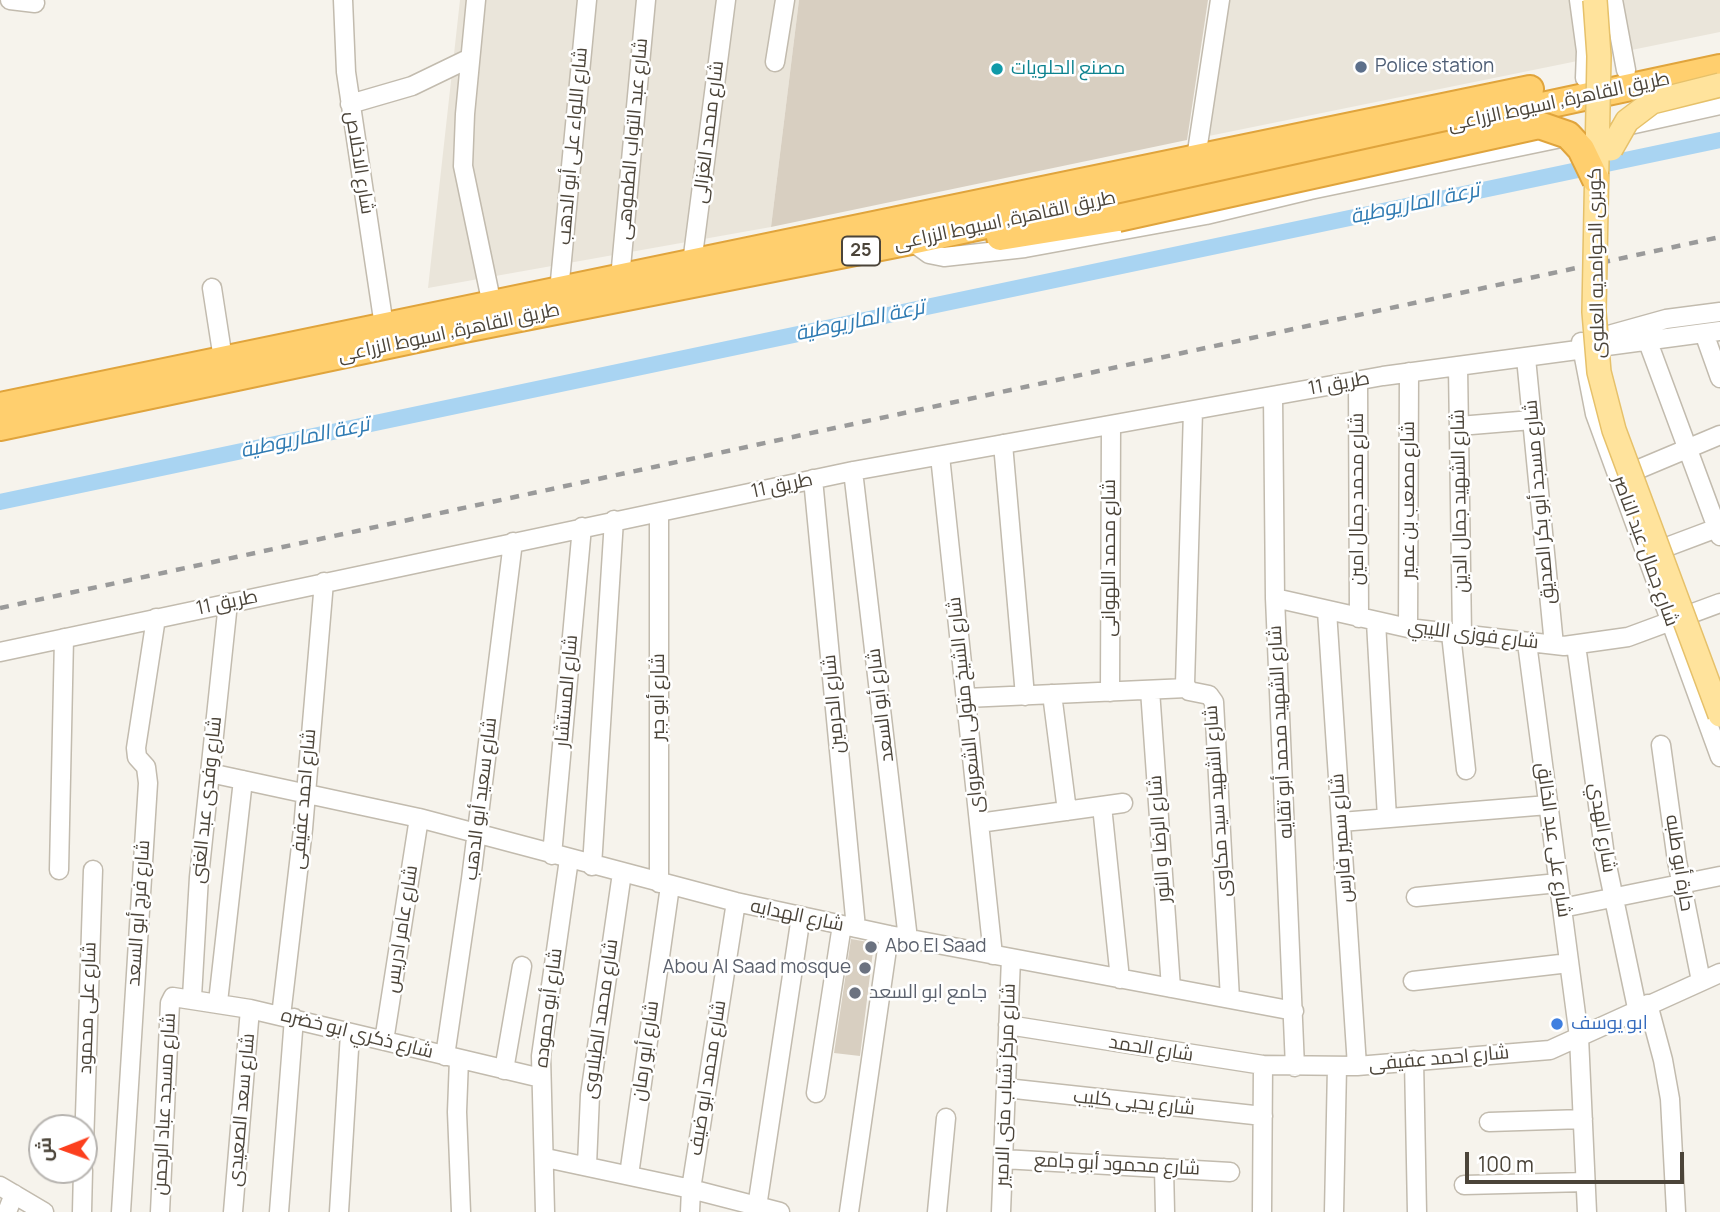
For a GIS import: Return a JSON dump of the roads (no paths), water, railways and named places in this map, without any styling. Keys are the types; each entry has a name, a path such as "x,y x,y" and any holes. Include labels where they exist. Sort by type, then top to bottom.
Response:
{"highway":[{"name":"طريق القاهرة, اسيوط الزراعى","path":"0,406 1720,51"},
{"name":"طريق القاهرة, اسيوط الزراعى","path":"0,427 472,328 911,241 1720,68"},
{"path":"961,230 990,238 1118,218 1539,125 1568,135 1581,149 1595,180"}],"main road":[{"name":"كوبرى الحوامديه العلوى","path":"1595,0 1599,56 1594,322 1603,391 1720,715"},
{"name":"كوبرى الحوامديه العلوى","path":"1606,0 1613,62 1605,287 1613,372 1628,427 1720,678"},
{"path":"1611,149 1628,121 1652,102 1720,85"}],"street":[{"path":"10,0 36,3"},
{"name":"شارع الاخلاص","path":"343,0 343,42 350,104 384,326"},
{"path":"476,0 463,166 492,305"},
{"name":"شارع اللواء على أبو الدهب","path":"559,291 587,0"},
{"name":"شارع عبد التواب الطموهى","path":"620,278 646,0"},
{"name":"شارع محمد الغزالى","path":"692,263 726,0"},
{"path":"775,62 785,0"},
{"path":"1196,158 1220,0"},
{"path":"1579,0 1586,51 1585,78"},
{"path":"1613,0 1626,70"},
{"path":"350,104 412,86 470,58"},
{"path":"911,241 929,254 944,257 1026,248 1206,215 1349,181 1720,105"},
{"path":"212,288 223,359"},
{"path":"1578,348 1666,319 1720,312"},
{"path":"1578,348 1648,342 1712,332 1720,378"},
{"path":"1646,555 1719,530 1648,342"},
{"name":"طريق 11","path":"0,652 853,471 1409,372 1526,358 1578,348"},
{"name":"شارع جمال عبد الناصر","path":"1578,348 1595,414 1720,757"},
{"name":"شارع مسجد أبو بكر الصديق","path":"1526,358 1554,645"},
{"name":"شارع الشهيد جمال الدين","path":"1458,366 1456,635 1466,770"},
{"name":"شارع مصعب بن عمير","path":"1408,628 1409,372"},
{"name":"شارع محمد جمال امين","path":"1358,381 1367,620 1387,818"},
{"name":"شارع الشهيد محمد أبو تقايه","path":"1273,396 1275,598 1295,1067"},
{"name":"شارع الشهيد سيد مكاوى","path":"1193,411 1187,688 1209,695 1214,702 1230,999"},
{"path":"1459,426 1532,420"},
{"name":"شارع محمد اللهوانى","path":"1110,692 1111,425"},
{"path":"1618,477 1720,435"},
{"path":"1003,444 1025,696"},
{"name":"شارع الشيخ متولى الشعرواى","path":"940,456 979,823 1002,956"},
{"name":"شارع أبو السعد","path":"853,471 908,939"},
{"name":"شارع الحرمين","path":"813,479 849,927 816,1093"},
{"name":"شارع أبو جبر","path":"659,512 664,884"},
{"path":"592,866 614,520"},
{"name":"شارع المستشار","path":"560,857 582,527"},
{"name":"شارع سعيد أبو الدهب","path":"461,1212 452,1058 513,542"},
{"name":"شارع احمد عفيفى","path":"279,1212 287,1017 324,582"},
{"name":"شارع فوزى الليبي","path":"1275,598 1408,628 1527,643 1576,646 1628,637 1720,603"},
{"name":"شارع وفدى عبد الغنى","path":"192,997 199,877 228,603"},
{"name":"شارع سمير فارس","path":"1327,611 1357,1066"},
{"name":"شارع فرج أبو السعد","path":"121,1212 148,783 146,767 137,757 136,748 156,618"},
{"path":"59,870 64,638"},
{"name":"شارع على عبد الخالق","path":"1527,643 1579,1037 1587,1212"},
{"name":"شارع الهدي","path":"1576,646 1605,856 1642,1006 1663,1060 1670,1100 1676,1212"},
{"path":"965,698 1187,688"},
{"name":"شارع الرضا و النور","path":"1150,690 1171,988"},
{"path":"1052,694 1067,811"},
{"name":"حارة أبو طلبه","path":"1661,745 1681,884 1715,977"},
{"name":"شارع الهدايه","path":"210,773 419,818 592,866 849,927 1294,1011"},
{"path":"218,1002 243,780"},
{"path":"979,823 1123,803"},
{"path":"1341,822 1548,805"},
{"path":"1102,806 1120,979"},
{"name":"شارع عامر ادريس","path":"384,1041 419,818"},
{"name":"شارع أبو حموده","path":"545,1212 546,1158 541,1078 560,857"},
{"name":"شارع على محمود","path":"85,1114 93,870"},
{"name":"شارع محمد الطبلاوى","path":"587,1165 590,1095 622,873"},
{"path":"1562,908 1720,876"},
{"path":"1416,897 1558,883"},
{"name":"شارع أبو رمان","path":"629,1175 664,884"},
{"name":"شارع محمد ابو ضيف","path":"690,1212 691,1189 736,902"},
{"path":"757,1207 801,916"},
{"path":"849,1212 889,935"},
{"name":"شارع مركز شباب منى الامير","path":"1001,1212 1008,1025 1002,956"},
{"path":"1413,981 1569,963"},
{"path":"503,1070 522,966"},
{"name":"شارع احمد عفيفى","path":"1295,1067 1357,1066 1541,1051 1715,977"},
{"name":"شارع ذكري ابو خضره","path":"173,997 192,997 287,1017 541,1078"},
{"name":"شارع مسجد عباد الرحمن","path":"160,1212 170,1003 173,997"},
{"name":"شارع سعد الصعيدى","path":"233,1212 250,1009"},
{"name":"شارع الحمد","path":"1008,1025 1263,1065 1295,1067"},
{"path":"339,1212 351,1032"},
{"path":"1414,1060 1417,1212"},
{"path":"1262,1212 1263,1065"},
{"path":"1334,1212 1337,1067"},
{"name":"شارع يحيى كليب","path":"1006,1088 1263,1116"},
{"path":"937,1212 946,1118"},
{"path":"1489,1122 1583,1119"},
{"path":"546,1158 587,1165 780,1212"},
{"name":"شارع محمود أبو جامع","path":"1003,1159 1230,1172"},
{"path":"1164,1168 1165,1212"},
{"path":"1464,1185 1586,1182"},
{"path":"82,1212 83,1184"},
{"path":"7,1190 8,1212"},
{"path":"7,1190 44,1212"}],"waterway":[{"name":"ترعة الماريوطية","path":"0,502 1720,140"}],"railway":[{"path":"0,608 1720,237"}],"place":[{"name":"Police station","path":"1361,67"},
{"name":"مصنع الحلويات","path":"997,69"},
{"name":"Abo El Saad","path":"871,947"},
{"name":"Abou Al Saad mosque","path":"865,968"},
{"name":"جامع ابو السعد","path":"855,993"},
{"name":"ابو يوسف","path":"1557,1024"}]}
